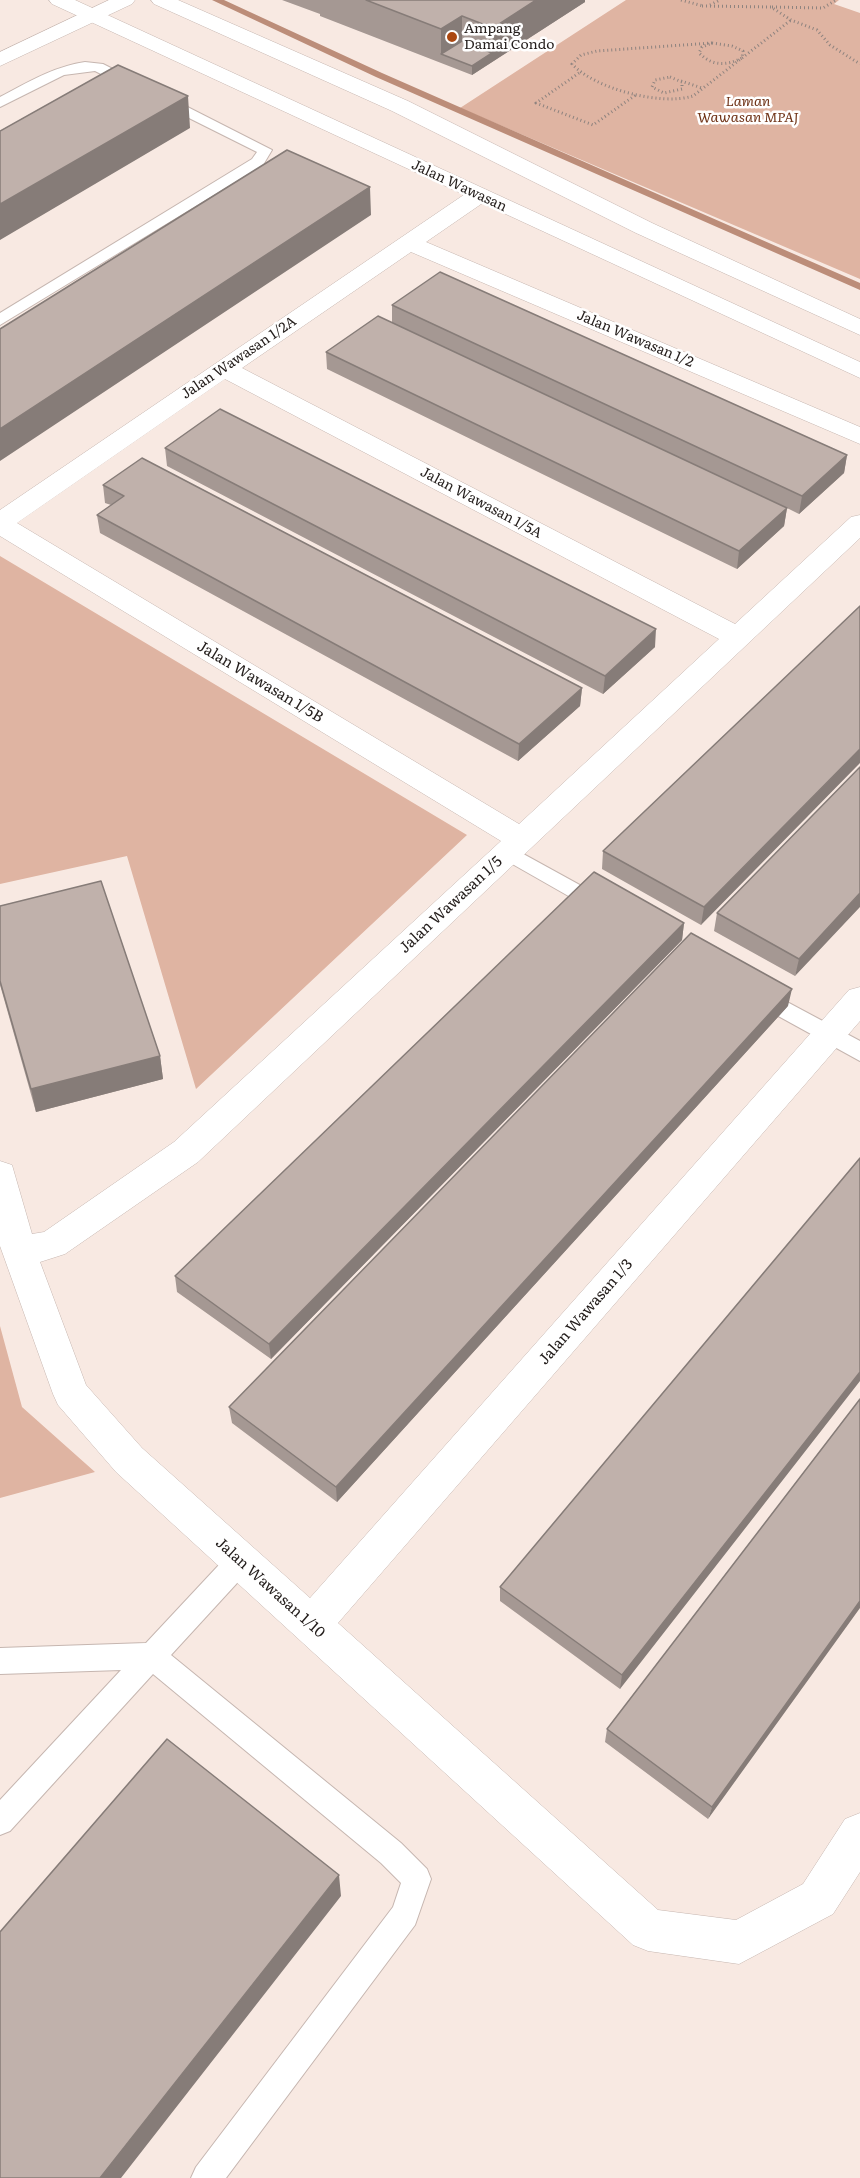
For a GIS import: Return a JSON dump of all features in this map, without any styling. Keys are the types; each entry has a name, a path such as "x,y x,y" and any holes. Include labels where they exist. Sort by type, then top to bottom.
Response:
{"street":[{"name":"Jalan Wawasan","path":"59,0 860,371"},
{"path":"0,60 125,0"},
{"path":"161,0 400,106 644,228 860,328"},
{"name":"Jalan Wawasan 1/2A","path":"0,523 479,195"},
{"name":"Jalan Wawasan 1/2","path":"409,243 860,436"},
{"name":"Jalan Wawasan 1/5A","path":"224,369 738,637"},
{"name":"Jalan Wawasan 1/5B","path":"0,523 514,846"},
{"name":"Jalan Wawasan 1/5","path":"19,1252 52,1244 186,1152 860,523"},
{"name":"Jalan Wawasan 1/3","path":"312,1624 860,999"},
{"name":"Jalan Wawasan 1/10","path":"0,1175 19,1252 71,1394 129,1460 648,1930 739,1942 818,1899 860,1834"}],"lane":[{"path":"0,103 64,69 81,64 98,67 265,150 258,162 0,320"},
{"path":"514,846 621,917"},
{"path":"746,987 860,1052"},
{"path":"0,1821 240,1561"},
{"path":"0,1661 152,1656 391,1853 417,1879 405,1915 207,2178"}],"path":[{"path":"681,0 702,6 823,8 836,0"},
{"path":"702,6 720,0"},
{"path":"771,7 791,20 817,30 830,45 860,64"},
{"path":"742,58 743,51 736,46 713,43 597,51 575,59 572,64 579,73 637,93 675,101 693,96 703,88 742,58 791,20"},
{"path":"713,43 702,47 699,53 704,58 723,64 742,58"},
{"path":"579,73 536,103 593,125 637,93"},
{"path":"679,80 683,87 675,93 659,92 651,85 659,78 679,80 703,88"}],"green space":[{"name":"Laman Wawasan MPAJ","path":"626,0 839,0 834,4 860,13 860,279 460,108"},
{"path":"0,556 467,835 196,1089 127,856 0,884"},
{"path":"0,1326 22,1407 95,1472 0,1498"}],"building":[{"path":"366,0 536,0 493,28 462,16 441,29"},
{"path":"462,41 492,53 472,66 441,54"},
{"path":"118,65 188,96 0,204 0,131"},
{"path":"287,150 370,187 0,429 0,329"},
{"path":"440,272 847,455 802,496 392,305"},
{"path":"378,316 787,508 739,551 326,352"},
{"path":"220,409 656,629 605,676 165,448"},
{"path":"142,458 582,688 519,744 97,515 124,496 103,485"},
{"path":"860,606 860,749 704,907 603,851"},
{"path":"860,767 860,893 799,959 717,913"},
{"path":"594,872 684,923 269,1344 175,1276"},
{"path":"101,881 160,1056 31,1089 0,981 0,906"},
{"path":"691,933 792,989 336,1487 229,1407"},
{"path":"860,1158 860,1372 622,1675 500,1587"},
{"path":"860,1399 860,1601 712,1807 607,1729"},
{"path":"167,1739 339,1875 100,2178 0,2178 0,1932"}],"waterway":[{"path":"217,0 379,75 860,287"}],"place":[{"name":"Ampang Damai Condo","path":"452,37"}]}
